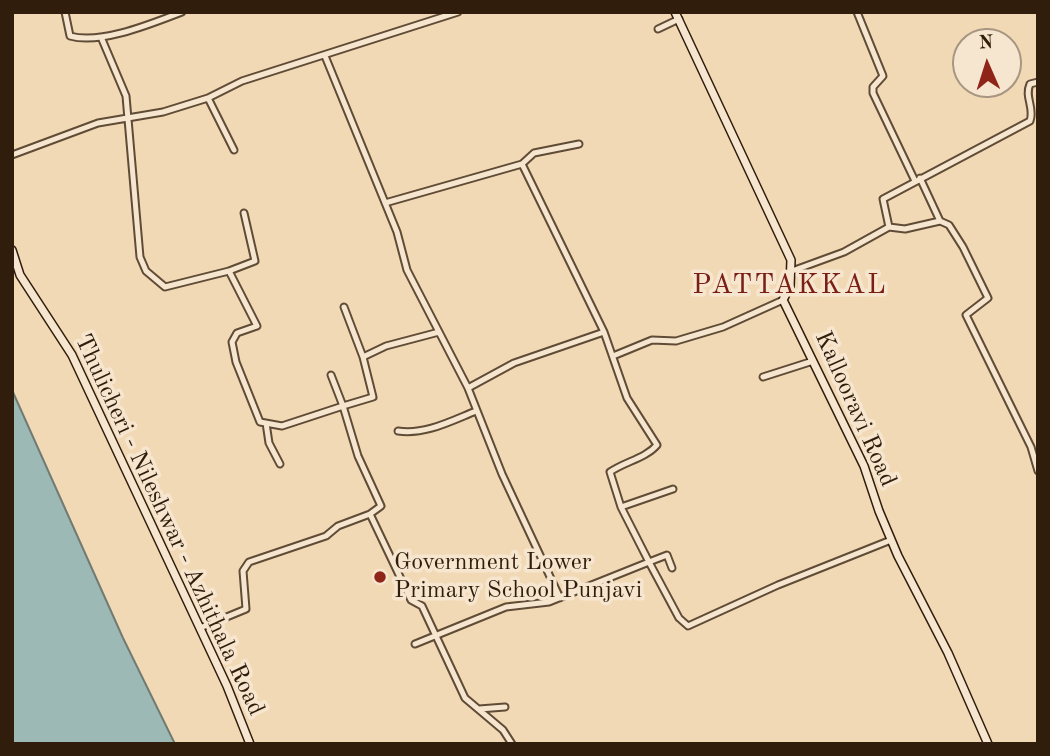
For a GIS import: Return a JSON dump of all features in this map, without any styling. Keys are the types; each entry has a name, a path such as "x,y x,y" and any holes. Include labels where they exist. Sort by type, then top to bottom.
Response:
{"main road":[{"path":"677,16 791,260 792,271 783,300"},
{"name":"Thulicheri - Nileshwar - Azhithala Road","path":"12,250 20,275 72,355 200,628 250,744"},
{"name":"Kallooravi Road","path":"783,300 864,466 891,540 948,653 988,744"}],"street":[{"path":"65,12 70,36 102,37 165,15 182,12"},
{"path":"12,155 126,116 163,112 208,98 242,81 457,12"},
{"path":"857,12 883,76 873,87 873,93 940,221"},
{"path":"659,29 677,16"},
{"path":"102,37 126,96 140,257 146,271 165,287 229,271 255,261 244,213"},
{"path":"325,56 397,232 407,270 468,388 559,598"},
{"path":"889,227 883,199 1030,121 1032,111 1027,89 1030,84 1038,82"},
{"path":"208,98 234,149"},
{"path":"385,203 522,164 534,153 579,144"},
{"path":"522,164 604,332 627,398 657,445 652,451 621,464 610,472 621,507 679,618 688,626 778,585 891,540"},
{"path":"792,271 844,253 889,227 905,229 940,221 949,225 988,298 966,316 1031,447 1038,471"},
{"path":"229,271 257,326 237,333 232,342 236,362 260,422 282,426 373,397 363,357 344,307"},
{"path":"613,356 652,340 676,341 723,327 783,300"},
{"path":"363,357 386,346 439,332"},
{"path":"468,388 514,363 604,332"},
{"path":"763,377 813,361"},
{"path":"200,628 246,608 243,571 249,562 326,536 338,526 370,514 381,506 358,456 331,375"},
{"path":"398,431 412,433 433,428 476,411"},
{"path":"266,423 269,443 280,464"},
{"path":"621,507 673,489"},
{"path":"370,514 411,600 422,606 465,698 503,730 512,744"},
{"path":"415,644 506,607 559,598 667,555 672,568"},
{"path":"479,709 505,707"}],"water":[{"path":"12,390 123,638 175,744 12,744"}],"place":[{"name":"Government Lower Primary School Punjavi","path":"380,577"}],"district":[{"name":"PATTAKKAL","path":"790,286"}]}
